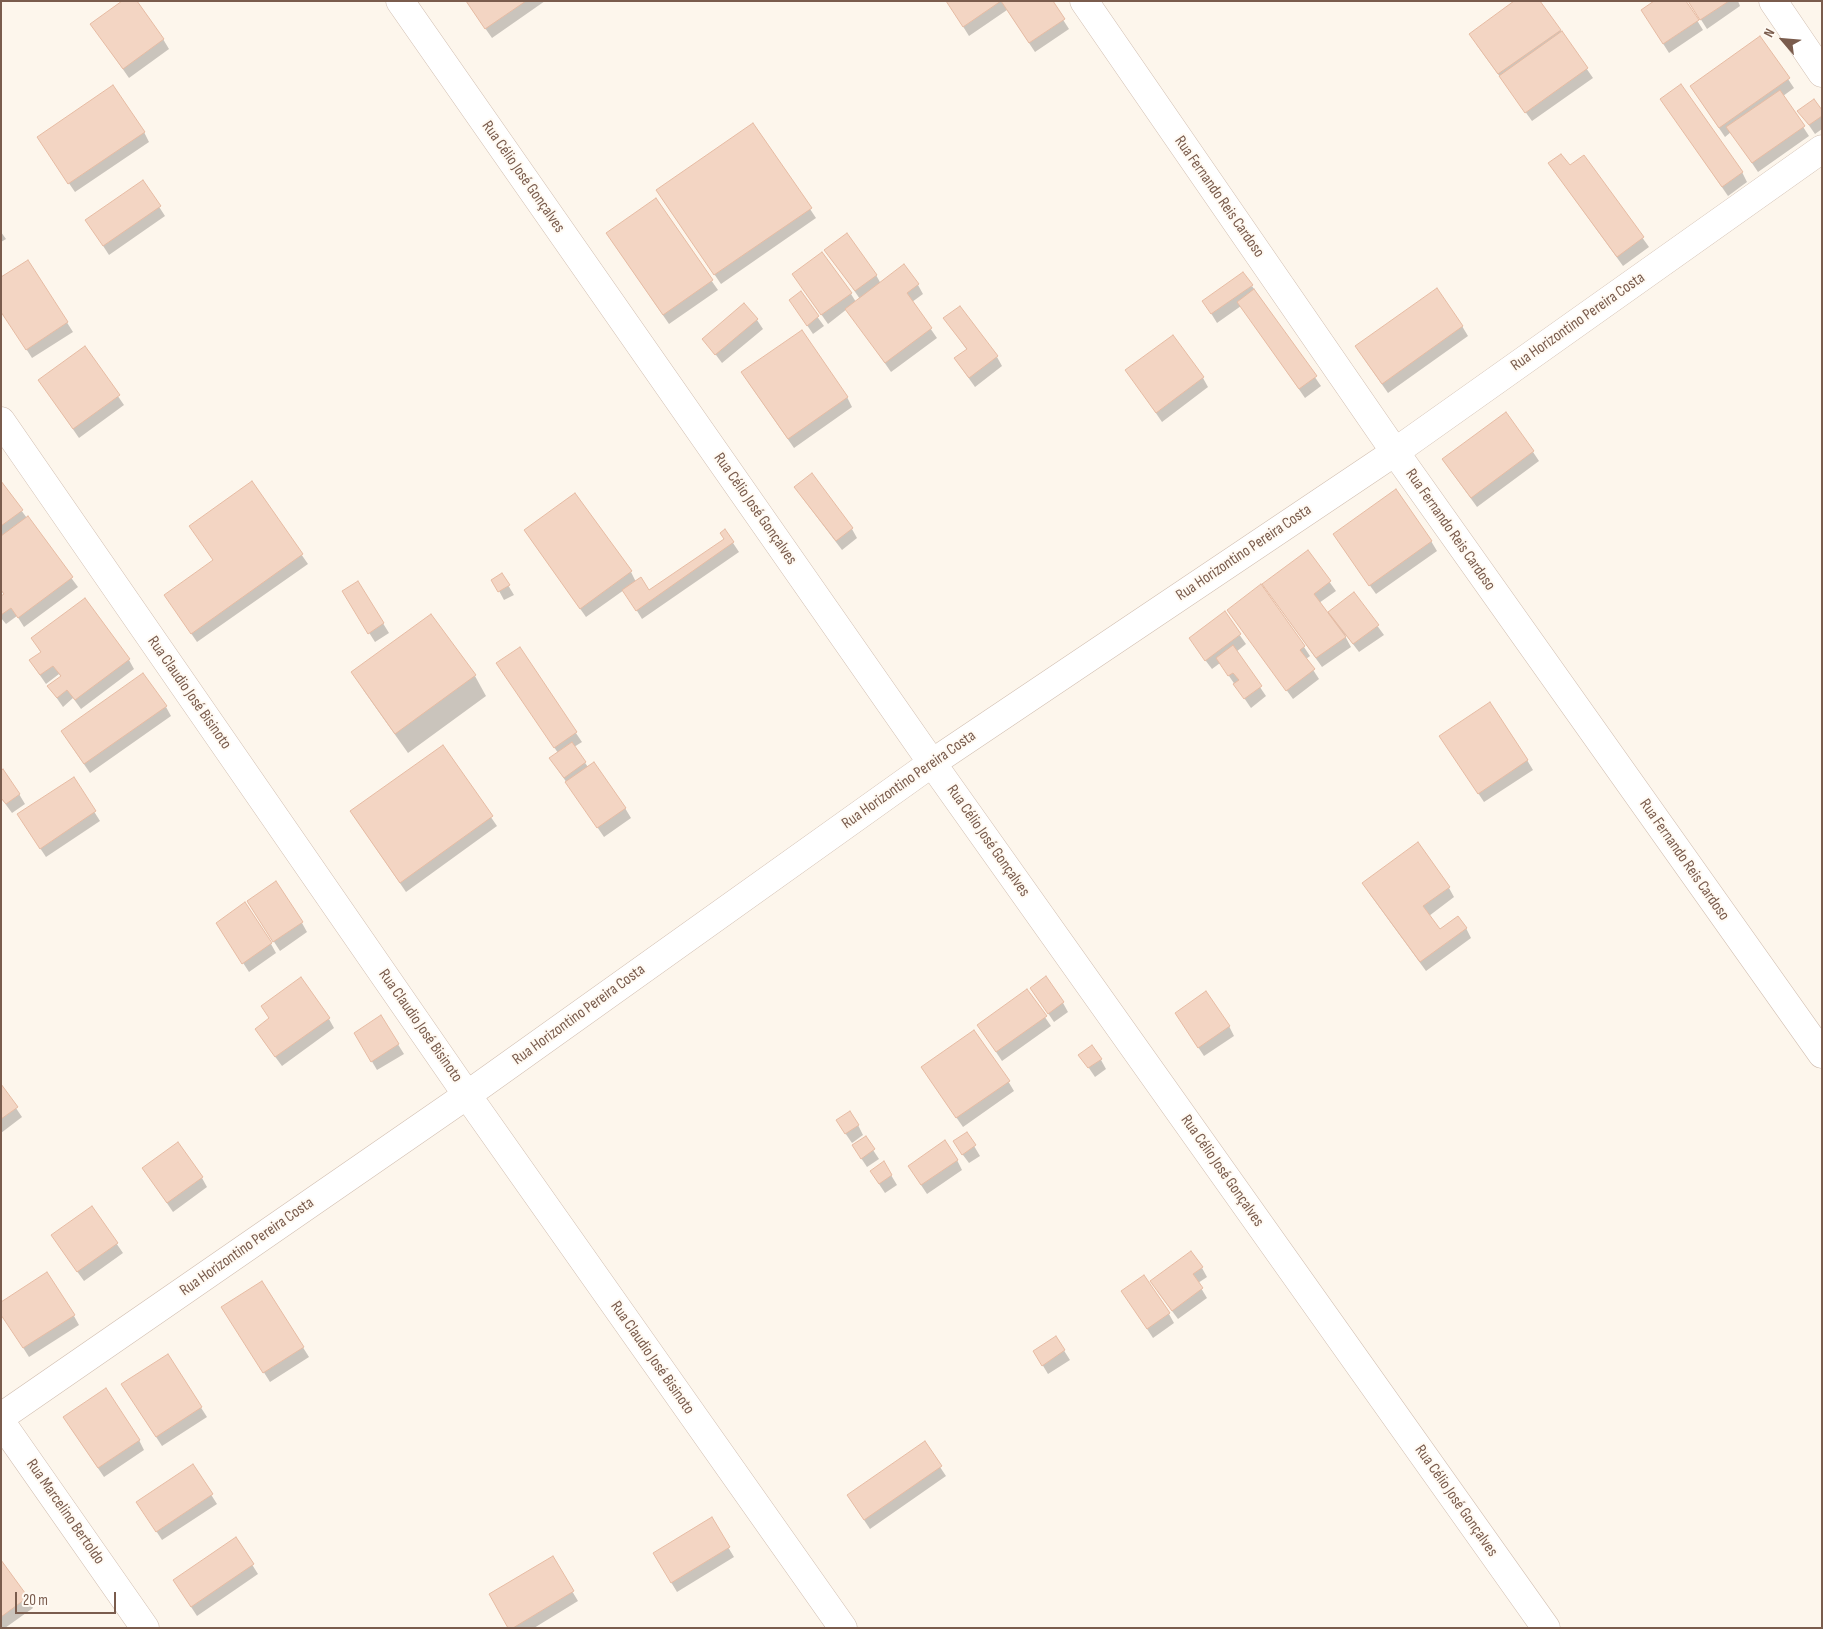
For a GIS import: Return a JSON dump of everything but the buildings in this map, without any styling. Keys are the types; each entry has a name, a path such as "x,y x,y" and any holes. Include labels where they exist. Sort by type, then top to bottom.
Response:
{"street":[{"name":"Rua Célio José Gonçalves","path":"400,1 932,762 1546,1628"},
{"name":"Rua Fernando Reis Cardoso","path":"1084,1 1395,452 1822,1054"},
{"path":"1773,1 1822,73"},
{"name":"Rua Horizontino Pereira Costa","path":"1,1417 467,1095 932,762 1395,452 1822,149"},
{"name":"Rua Claudio José Bisinoto","path":"1,422 467,1095 843,1628"},
{"name":"Rua Marcelino Bertoldo","path":"1,1422 145,1628"}]}
